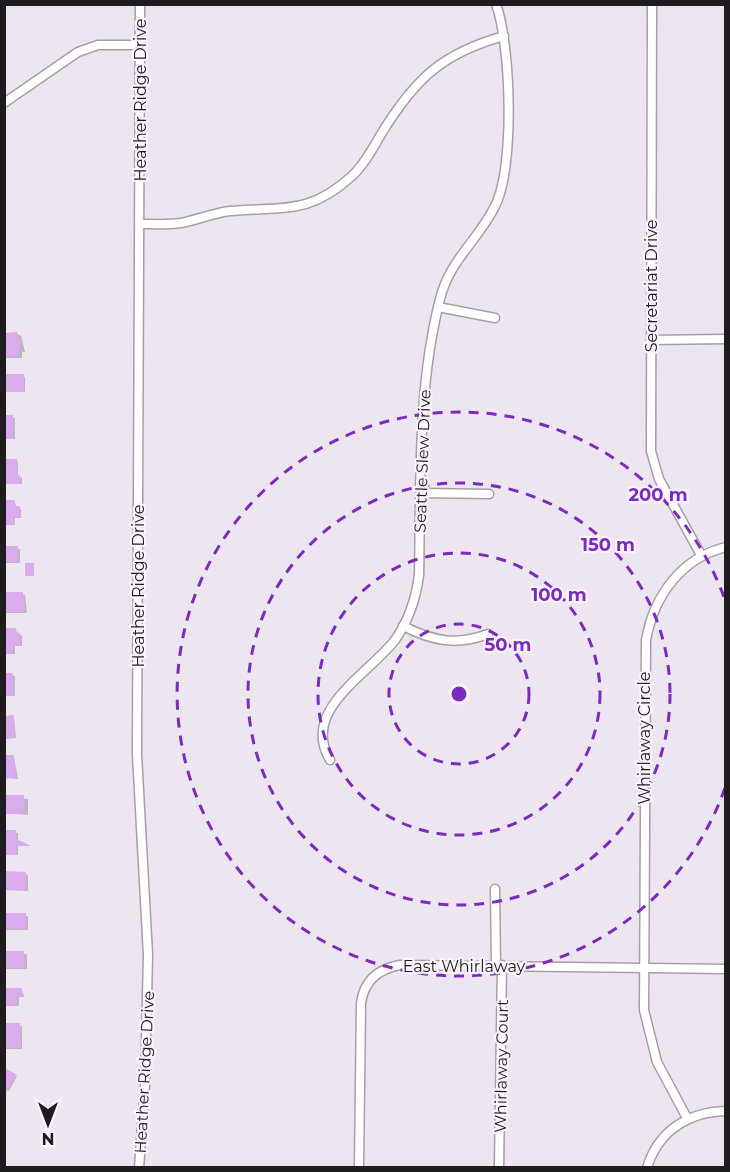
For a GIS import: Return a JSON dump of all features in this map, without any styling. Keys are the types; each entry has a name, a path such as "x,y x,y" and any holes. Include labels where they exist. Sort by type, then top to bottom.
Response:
{"street":[{"name":"Heather Ridge Drive","path":"139,1167 146,1085 148,956 137,754 140,4"},
{"name":"Seattle Slew Drive","path":"330,760 321,742 324,720 351,683 394,641 404,626 417,590 421,414 438,307 452,266 488,218 504,180 507,105 504,36 496,4"},
{"name":"Secretariat Drive","path":"652,4 650,440 659,479 701,555"},
{"path":"140,224 182,223 230,211 292,209 317,201 337,189 357,171 398,106 426,73 473,46 504,36"},
{"path":"4,103 78,52 98,45 140,45"},
{"path":"438,307 495,318"},
{"path":"651,340 726,339"},
{"path":"421,493 489,494"},
{"name":"Whirlaway Circle","path":"687,1118 651,1044 644,1010 646,639 654,609 668,585 701,555 726,547"},
{"path":"404,626 428,638 451,642 488,634"},
{"name":"Whirlaway Court","path":"495,889 499,965 499,1167"},
{"name":"East Whirlaway","path":"359,1167 361,1003 368,983 380,972 400,965 643,966"},
{"path":"643,966 726,969"},
{"path":"647,1167 663,1138 687,1118 701,1113 726,1111"}],"building":[{"path":"17,332 18,340 21,340 18,356 4,357 5,333"},
{"path":"4,374 24,374 24,392 4,392"},
{"path":"4,415 13,415 13,439 4,439"},
{"path":"4,459 17,459 17,475 20,475 20,484 4,484"},
{"path":"4,500 15,500 15,506 20,506 20,517 14,517 14,525 4,525"},
{"path":"4,546 18,546 18,562 4,562"},
{"path":"25,563 34,563 34,576 25,576"},
{"path":"4,592 23,592 25,612 4,612"},
{"path":"4,628 16,628 15,633 20,633 20,646 13,646 13,654 4,653"},
{"path":"4,673 13,673 13,696 4,696"},
{"path":"14,715 14,738 4,738 4,716"},
{"path":"4,755 14,755 16,778 4,778"},
{"path":"4,795 24,795 24,814 5,814"},
{"path":"4,830 16,830 16,839 31,846 16,846 16,855 4,855"},
{"path":"4,871 26,872 26,890 4,890"},
{"path":"4,913 26,913 26,929 4,929"},
{"path":"4,951 24,951 24,968 4,968"},
{"path":"4,988 22,988 22,996 17,997 17,1005 4,1006"},
{"path":"4,1023 20,1023 21,1048 4,1048"},
{"path":"4,1068 16,1074 4,1096"}]}
